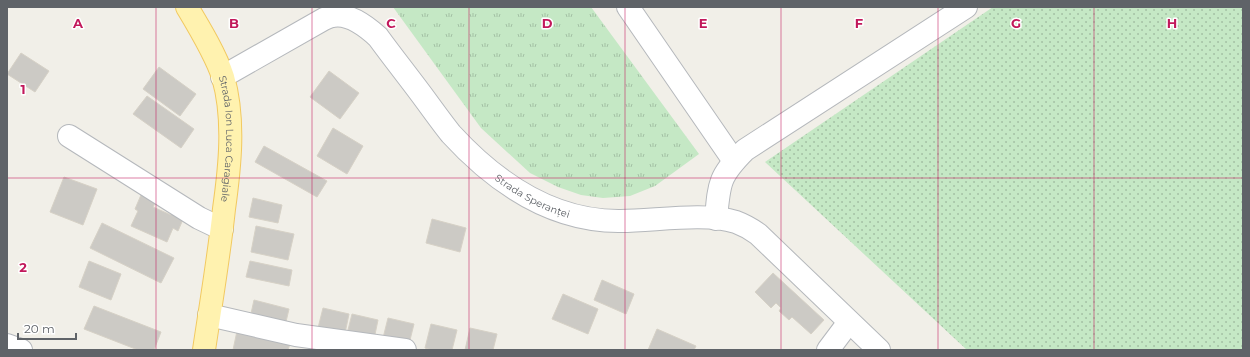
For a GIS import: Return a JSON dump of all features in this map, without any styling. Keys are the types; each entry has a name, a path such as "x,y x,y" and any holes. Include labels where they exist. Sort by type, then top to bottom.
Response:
{"main road":[{"name":"Strada Ion Luca Caragiale","path":"187,7 201,32 222,77 228,105 230,147 222,229 204,350"}],"street":[{"path":"628,7 734,161"},
{"path":"716,219 718,190 722,178 734,161 745,150 966,7"},
{"name":"Strada Speranței","path":"222,77 340,11 349,18 366,26 378,37 450,133 492,173 514,189 555,211 595,220 620,221 704,218 736,222 746,226 758,234 879,350"},
{"path":"69,136 199,218 222,229"},
{"path":"209,315 296,335 405,350"},
{"path":"828,350 849,322"},
{"path":"7,345 21,350"}],"green space":[{"path":"393,7 591,7 699,154 655,186 630,196 603,198 581,195 558,187 530,173 481,128"},
{"path":"993,7 1243,7 1243,350 967,350 765,162"}],"building":[{"path":"21,53 49,71 35,92 7,74"},
{"path":"159,67 196,94 180,116 143,89"},
{"path":"329,71 359,93 340,119 310,97"},
{"path":"147,96 194,129 181,148 133,114"},
{"path":"333,128 363,146 347,174 317,156"},
{"path":"264,146 327,181 317,197 255,162"},
{"path":"64,177 97,189 83,225 50,212"},
{"path":"141,195 156,201 153,207 171,215 172,212 184,217 178,231 173,228 167,242 131,226 138,211 135,209"},
{"path":"253,198 282,205 278,223 249,217"},
{"path":"432,219 466,228 460,252 426,243"},
{"path":"102,223 174,258 161,283 90,248"},
{"path":"256,226 294,234 288,260 251,252"},
{"path":"89,261 121,274 111,300 79,287"},
{"path":"250,261 292,270 289,286 246,277"},
{"path":"773,273 824,320 811,334 792,317 789,320 779,311 781,308 776,303 771,308 755,292"},
{"path":"602,280 634,294 626,314 594,300"},
{"path":"563,294 598,309 588,334 552,319"},
{"path":"254,300 289,309 285,326 250,318"},
{"path":"94,306 161,332 154,350 138,350 84,329"},
{"path":"323,308 349,314 344,338 317,332"},
{"path":"352,314 378,320 373,344 346,338"},
{"path":"388,318 414,324 408,348 382,342"},
{"path":"431,324 457,330 452,350 432,350 425,348"},
{"path":"470,328 497,334 493,350 465,350"},
{"path":"657,329 696,346 694,350 648,350"},
{"path":"237,331 290,344 288,350 233,350"}]}
